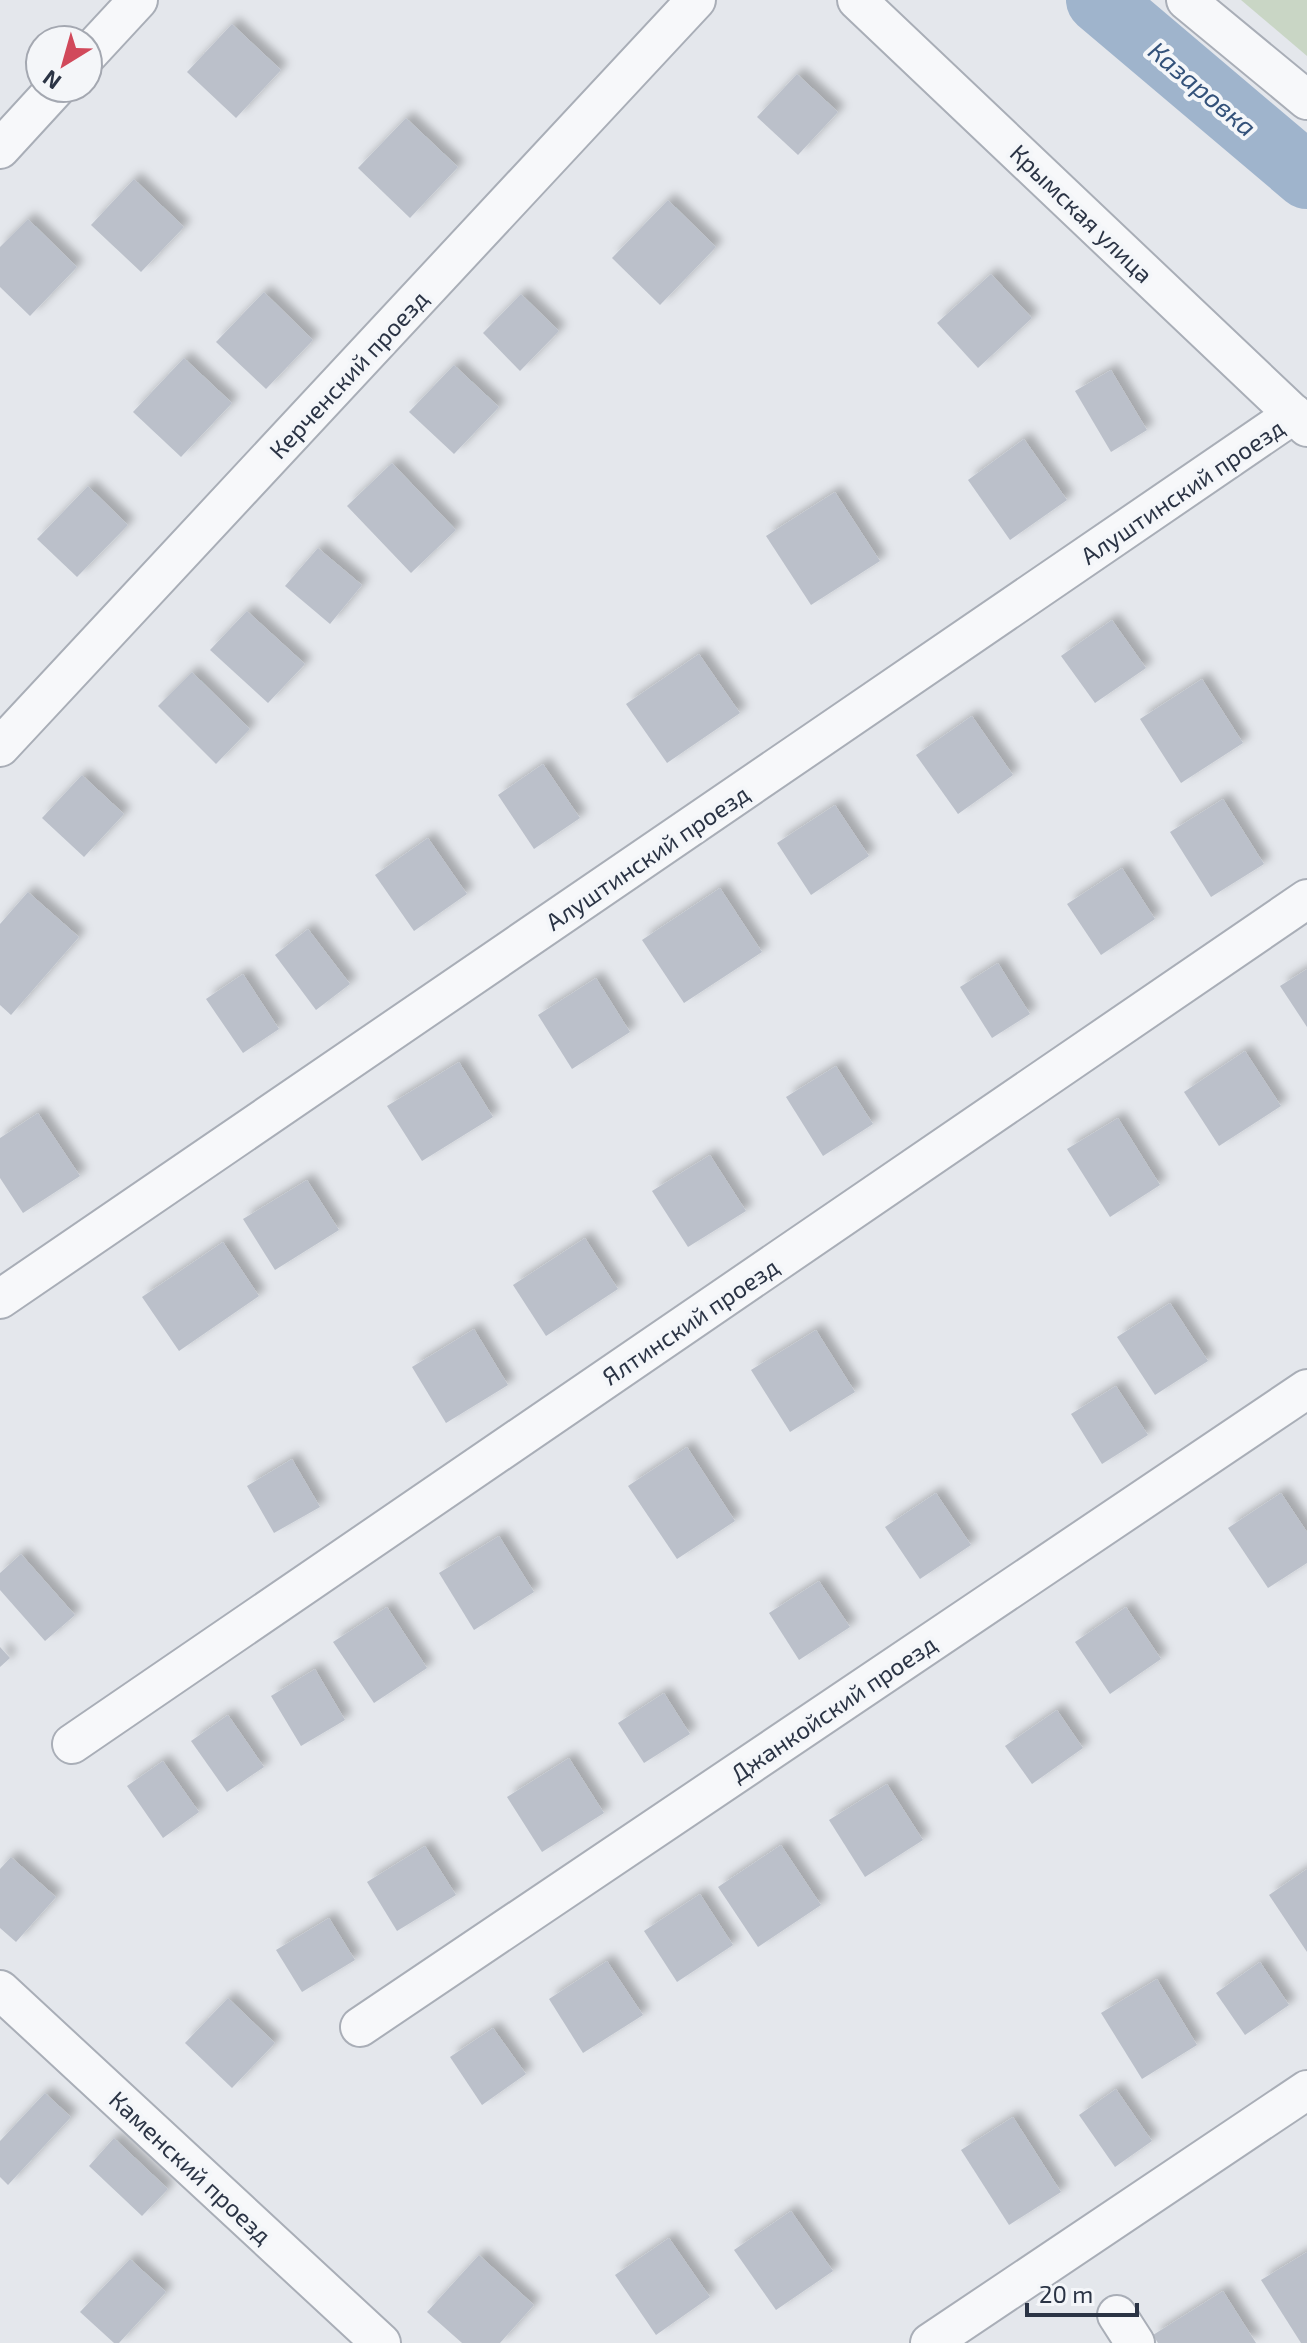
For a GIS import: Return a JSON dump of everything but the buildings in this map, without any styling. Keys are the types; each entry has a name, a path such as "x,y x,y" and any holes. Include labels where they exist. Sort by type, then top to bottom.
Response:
{"street":[{"path":"104,37 138,0"},
{"name":"Керченский проезд","path":"0,747 696,0"},
{"name":"Крымская улица","path":"857,0 1300,421"},
{"path":"1186,0 1307,100"},
{"path":"0,149 41,104"},
{"name":"Алуштинский проезд","path":"0,1299 1300,421"},
{"name":"Ялтинский проезд","path":"72,1744 1307,899"},
{"name":"Джанкойский проезд","path":"360,2027 1307,1389"},
{"name":"Каменский проезд","path":"0,1990 381,2343"},
{"path":"930,2343 1307,2090"}],"green space":[{"path":"1241,0 1307,0 1307,56"}],"waterway":[{"name":"Казаровка","path":"1099,0 1307,176"}]}
